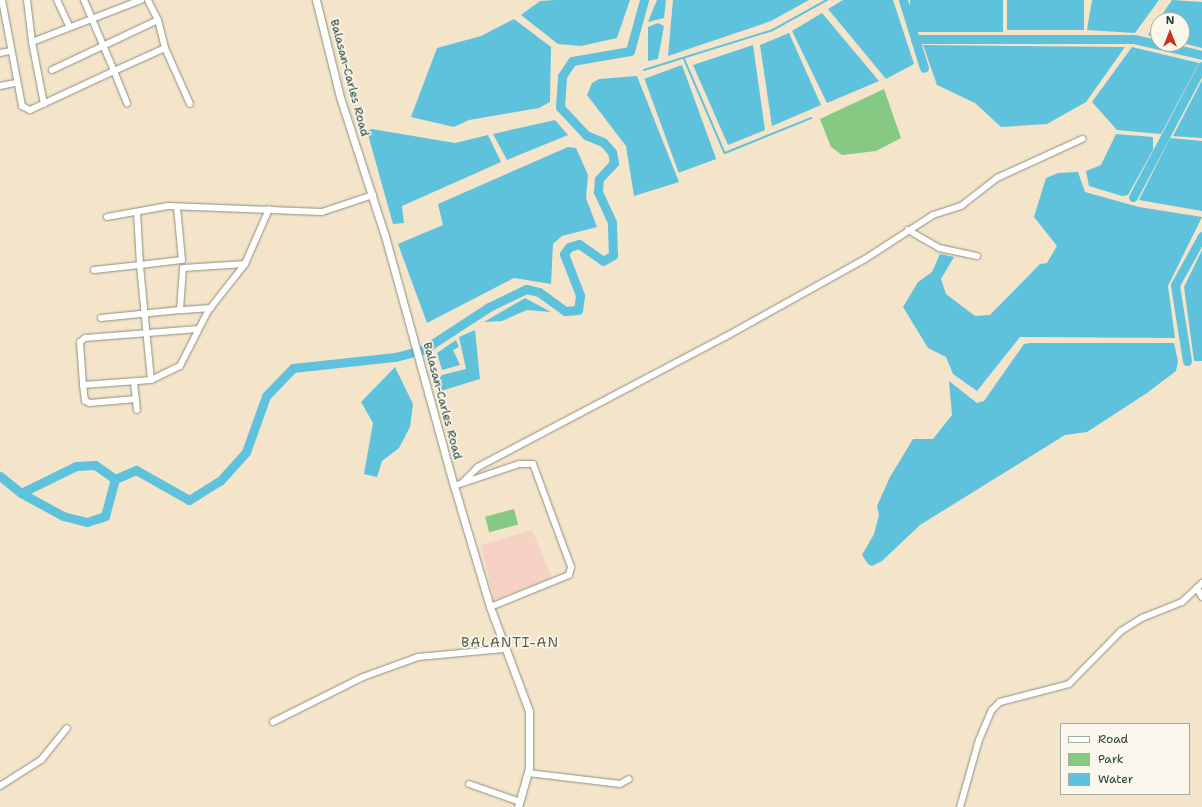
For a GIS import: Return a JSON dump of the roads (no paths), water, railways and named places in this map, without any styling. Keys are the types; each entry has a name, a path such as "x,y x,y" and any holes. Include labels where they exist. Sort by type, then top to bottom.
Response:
{"main road":[{"name":"Balasan-Carles Road","path":"316,0 340,97 373,195 420,359 454,486 490,607 504,649 529,711 531,740 528,773 519,805"}],"street":[{"path":"2,0 1,7 15,83 22,106 30,110 165,48"},
{"path":"26,0 32,42 44,104"},
{"path":"57,0 69,26"},
{"path":"84,0 127,103"},
{"path":"32,42 69,26 92,19 141,0"},
{"path":"148,0 158,20 165,48 190,104"},
{"path":"52,70 158,20"},
{"path":"0,53 10,51"},
{"path":"0,86 15,83"},
{"path":"463,482 478,467 725,337 865,259 933,215 961,206 997,178 1082,139"},
{"path":"107,217 177,207 333,210 373,195"},
{"path":"177,207 183,268 180,310"},
{"path":"83,385 150,380 180,366 198,329 211,308 245,264 269,209"},
{"path":"137,212 150,380"},
{"path":"908,230 939,248 977,256"},
{"path":"94,270 182,260"},
{"path":"183,268 245,264"},
{"path":"101,318 211,308"},
{"path":"136,399 90,403 85,401 80,342 85,338 146,335 198,329"},
{"path":"134,382 137,410"},
{"path":"454,486 519,464 533,464 572,572 490,607"},
{"path":"1200,586 1202,597"},
{"path":"960,807 978,740 992,710 1000,702 1069,684 1121,631 1142,618 1182,602 1200,586"},
{"path":"274,722 363,677 418,657 504,649"},
{"path":"0,786 41,760 67,728"},
{"path":"528,773 620,784 629,779"},
{"path":"469,784 519,805"}],"water":[{"path":"630,0 617,38 581,46 558,44 521,15 540,1"},
{"path":"657,0 666,0 664,18 648,22"},
{"path":"673,0 809,0 771,21 668,56"},
{"path":"843,0 893,0 914,64 886,79 828,9"},
{"path":"910,0 1003,0 1003,32 910,32"},
{"path":"1007,0 1084,0 1084,30 1007,30"},
{"path":"1092,0 1159,0 1135,33 1087,30"},
{"path":"1172,0 1202,2 1202,48 1190,45 1190,12 1164,12"},
{"path":"822,13 879,81 827,103 792,31"},
{"path":"514,19 551,47 550,102 539,108 469,120 454,127 411,117 437,48 481,36"},
{"path":"658,23 664,26 658,59 648,61 648,27"},
{"path":"789,33 821,105 772,126 760,45"},
{"path":"753,45 765,130 728,145 693,65"},
{"path":"923,45 1125,47 1086,102 1047,124 1001,127 975,103 937,85"},
{"path":"1132,47 1199,63 1161,134 1117,130 1092,102"},
{"path":"682,65 716,159 679,173 644,79"},
{"path":"637,76 679,182 634,196 626,146 587,95 592,83 599,79"},
{"path":"1202,80 1202,138 1172,136 1173,136"},
{"path":"555,120 568,135 507,160 493,134"},
{"path":"372,129 455,143 488,135 501,162 402,206 404,223 393,224 367,131"},
{"path":"1116,134 1153,137 1153,150 1128,195 1122,196 1089,186 1086,171 1101,165"},
{"path":"1170,138 1202,141 1202,211 1139,200"},
{"path":"568,147 576,148 588,175 586,198 597,227 562,236 553,244 551,284 514,278 427,323 398,244 443,225 438,204"},
{"path":"1078,172 1085,192 1139,207 1202,217 1168,286 1175,338 1020,337 977,391 953,374 946,357 928,348 903,307 918,282 932,272 940,254 954,257 941,279 946,294 975,316 990,315 1040,264 1047,263 1057,246 1034,217 1046,178 1058,173"},
{"path":"1202,250 1202,361 1194,361 1184,287"},
{"path":"525,298 551,312 527,310 502,321 484,322"},
{"path":"475,330 480,379 441,391 438,380 442,375 466,369 459,337"},
{"path":"456,340 459,347 453,350 460,365 442,370 437,353"},
{"path":"1174,343 1178,361 1176,371 1147,393 1087,432 1065,435 920,525 882,561 872,566 868,564 862,555 874,534 879,515 877,506 890,477 913,439 933,439 952,415 949,381 977,403 984,401 1024,344"},
{"path":"395,367 413,404 410,427 399,448 382,461 377,477 364,474 373,423 361,402"}],"waterway":[{"path":"0,476 21,493 63,516 87,522 105,516 115,479 136,470 189,500 220,481 246,452 266,396 293,368 395,357 423,350 489,307 526,289 539,292 565,311 578,310 580,295 564,254 569,247 579,244 603,261 613,255 612,222 598,192 599,179 614,163 612,152 603,142 586,135 560,107 562,76 572,61 630,51 644,0"},
{"path":"644,70 773,30 827,0"},
{"path":"903,0 924,68"},
{"path":"915,39 1134,39 1202,55"},
{"path":"684,58 725,153 811,118"},
{"path":"1133,197 1202,66"},
{"path":"1187,361 1175,285 1202,236"},
{"path":"21,493 76,466 95,465 115,479"}],"district":[{"name":"BALANTI-AN","path":"510,642"}]}
